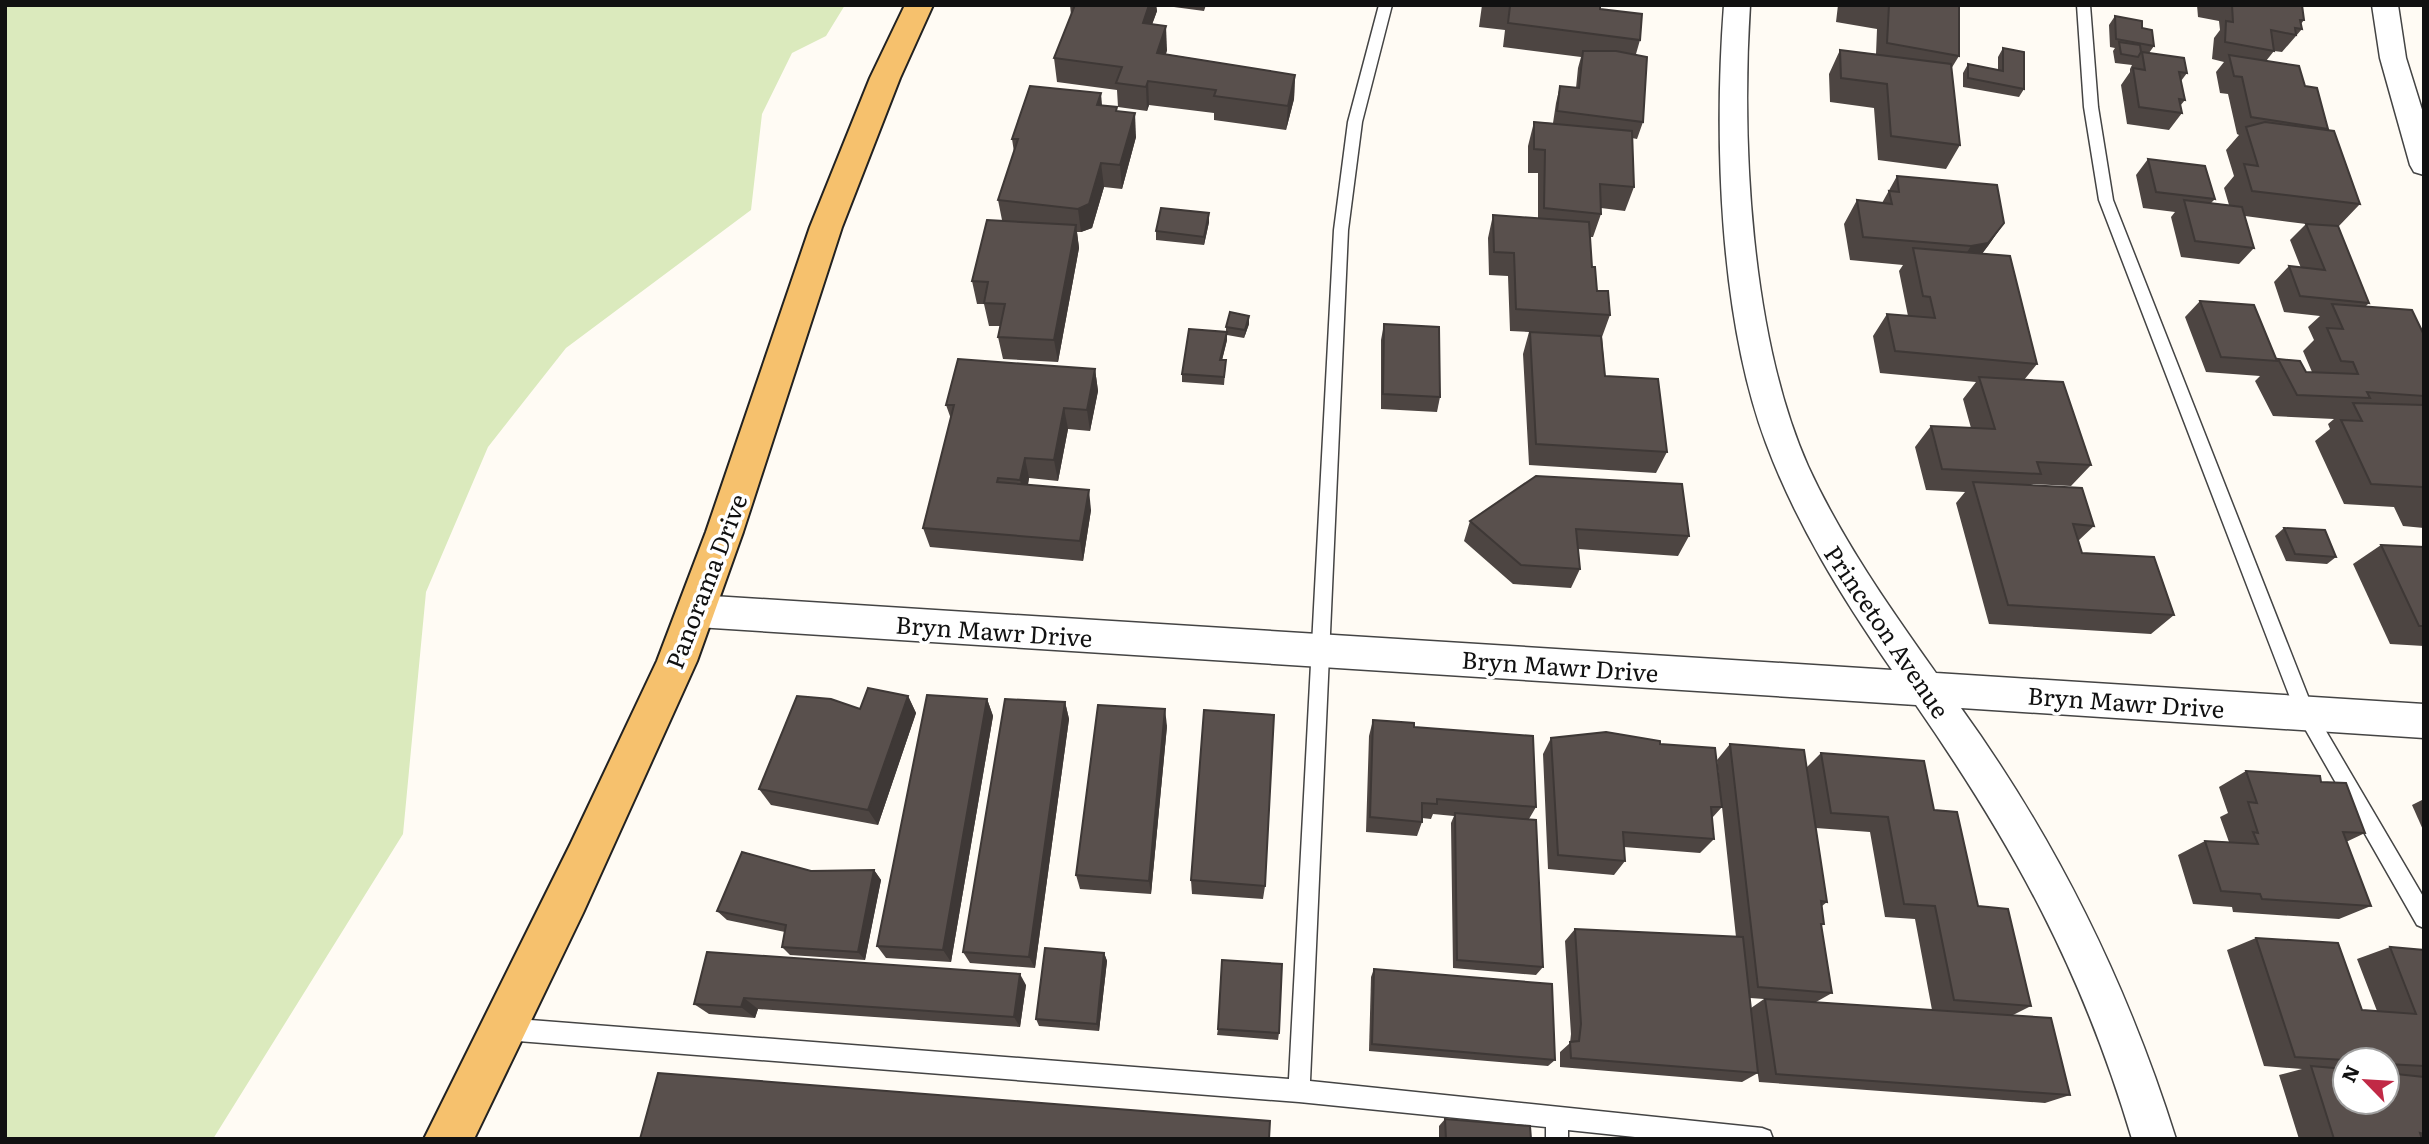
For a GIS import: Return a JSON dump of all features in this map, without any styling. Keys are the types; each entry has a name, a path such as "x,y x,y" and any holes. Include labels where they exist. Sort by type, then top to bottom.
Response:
{"main road":[{"name":"Panorama Drive","path":"448,1139 505,1029 654,716 697,611 753,452 812,267 859,137 919,5"}],"street":[{"name":"Princeton Avenue","path":"1737,5 1732,114 1736,205 1755,343 1766,391 1790,463 1826,539 1866,606 1990,781 2059,899 2102,993 2154,1139"},
{"path":"2385,5 2393,58 2424,165"},
{"name":"Bryn Mawr Drive","path":"697,611 2424,720"}],"lane":[{"path":"1299,1091 1341,230 1356,122 1386,5"},
{"path":"2083,5 2091,107 2106,200 2305,713 2424,918"},
{"path":"505,1029 1299,1091 1556,1128 1762,1139"}],"green space":[{"path":"5,5 845,5 826,36 792,53 762,114 751,210 566,348 488,447 426,592 403,834 213,1139 5,1139"}],"building":[{"path":"1075,5 1149,5 1143,23 1166,26 1157,53 1295,75 1288,106 1214,96 1216,90 1148,81 1146,87 1116,83 1122,67 1054,58"},
{"path":"1505,5 1600,5 1600,9 1642,14 1640,40 1508,23 1510,6"},
{"path":"1889,5 1959,5 1959,56 1887,43"},
{"path":"2232,5 2302,5 2302,29 2295,28 2296,35 2271,30 2274,51 2225,42 2226,21 2233,22"},
{"path":"2115,16 2142,21 2142,28 2152,30 2154,46 2116,39"},
{"path":"2119,42 2140,45 2141,52 2138,57 2121,54"},
{"path":"2003,48 2024,52 2024,89 1968,78 1968,64 2003,71"},
{"path":"1840,50 1951,64 1960,145 1891,136 1887,84 1841,78"},
{"path":"1583,51 1616,51 1647,57 1643,122 1557,111 1560,86 1579,88"},
{"path":"2142,52 2184,58 2187,73 2179,72 2185,100 2179,99 2182,113 2139,107 2133,68 2145,70"},
{"path":"2229,55 2299,66 2305,86 2317,88 2328,129 2251,117 2242,77 2234,76"},
{"path":"1030,86 1101,93 1097,105 1117,107 1116,111 1135,113 1120,165 1101,163 1089,204 1078,209 998,200 1018,139 1012,139"},
{"path":"1534,122 1632,131 1634,187 1600,184 1601,214 1544,208 1545,150 1534,149"},
{"path":"2265,122 2334,131 2360,204 2252,191 2244,164 2258,166 2246,127"},
{"path":"2148,159 2205,166 2215,199 2156,192"},
{"path":"1897,176 1997,185 2004,223 1988,243 1971,246 1863,237 1857,200 1892,204 1889,191 1899,192"},
{"path":"2184,200 2242,207 2254,248 2195,241"},
{"path":"1161,208 1209,213 1204,237 1156,231"},
{"path":"1493,215 1589,222 1592,267 1595,267 1597,291 1608,291 1610,315 1516,309 1514,253 1494,252"},
{"path":"987,220 1076,225 1054,340 998,337 1005,304 984,303 988,282 972,281"},
{"path":"2306,224 2338,226 2369,303 2300,296 2289,266 2325,270"},
{"path":"1913,248 2010,256 2037,364 1895,351 1887,314 1935,318 1930,297 1923,296"},
{"path":"2200,301 2254,305 2277,361 2221,357"},
{"path":"2332,304 2412,310 2424,335 2424,396 2367,392 2370,398 2297,395 2278,359 2300,361 2306,372 2358,374 2353,362 2341,361 2327,328 2343,329"},
{"path":"1230,312 1249,316 1245,330 1226,327"},
{"path":"1384,324 1439,327 1440,397 1383,394"},
{"path":"1189,329 1227,332 1220,360 1226,360 1224,377 1182,374"},
{"path":"1530,332 1601,336 1605,376 1658,379 1667,452 1536,444"},
{"path":"958,359 1095,369 1087,410 1064,408 1054,460 1025,458 1020,480 998,478 997,482 1089,490 1080,541 923,528 954,405 946,405"},
{"path":"1979,377 2063,382 2091,465 2037,462 2041,474 1942,469 1931,426 1995,429"},
{"path":"2353,403 2424,405 2424,490 2422,487 2371,484 2341,420 2362,421"},
{"path":"1536,476 1682,484 1689,536 1576,529 1580,569 1521,565 1470,521"},
{"path":"1973,482 2082,488 2094,526 2073,524 2082,553 2154,557 2174,615 2008,605"},
{"path":"2284,528 2325,530 2336,557 2295,554"},
{"path":"2381,545 2424,547 2424,626 2419,626"},
{"path":"868,688 908,696 868,810 759,789 797,696 831,699 860,709"},
{"path":"927,695 987,699 943,950 877,946"},
{"path":"1005,699 1065,702 1029,957 963,952"},
{"path":"1098,705 1165,709 1149,881 1076,875"},
{"path":"1204,710 1274,715 1265,886 1191,880"},
{"path":"1373,720 1414,723 1414,727 1533,736 1536,807 1437,799 1437,804 1422,803 1422,822 1370,817"},
{"path":"1606,732 1660,741 1660,744 1715,748 1722,807 1711,807 1714,839 1623,832 1625,861 1558,855 1551,738"},
{"path":"1730,744 1804,750 1827,902 1821,901 1824,924 1821,924 1832,993 1758,987"},
{"path":"1821,753 1924,761 1934,810 1957,812 1978,906 2008,909 2031,1006 1954,1000 1935,906 1904,904 1888,817 1831,813"},
{"path":"2246,771 2320,776 2321,782 2346,783 2365,833 2343,832 2371,906 2262,899 2260,894 2221,891 2205,841 2258,844 2253,832 2258,833 2248,802 2257,803"},
{"path":"1455,813 1536,820 1543,967 1457,960"},
{"path":"742,852 811,871 874,870 858,952 782,947 786,925 717,911"},
{"path":"1575,929 1743,937 1758,1073 1571,1058 1570,1042 1579,1041 1581,1024"},
{"path":"2256,938 2338,943 2362,1010 2416,1014 2390,947 2424,950 2424,1066 2401,1065 2401,1046 2331,1046 2331,1059 2295,1057"},
{"path":"1045,948 1104,953 1097,1024 1036,1019"},
{"path":"707,952 1020,974 1014,1017 744,998 741,1007 694,1004"},
{"path":"1222,960 1282,964 1279,1033 1218,1029"},
{"path":"1374,969 1552,984 1555,1060 1372,1044"},
{"path":"1765,999 2051,1018 2070,1095 1776,1074"},
{"path":"2311,1066 2331,1068 2331,1116 2401,1116 2401,1075 2424,1077 2424,1134 2420,1133 2422,1139 2334,1139"},
{"path":"658,1073 1270,1121 1269,1139 640,1139"},
{"path":"1445,1119 1530,1126 1531,1139 1446,1139"}]}
